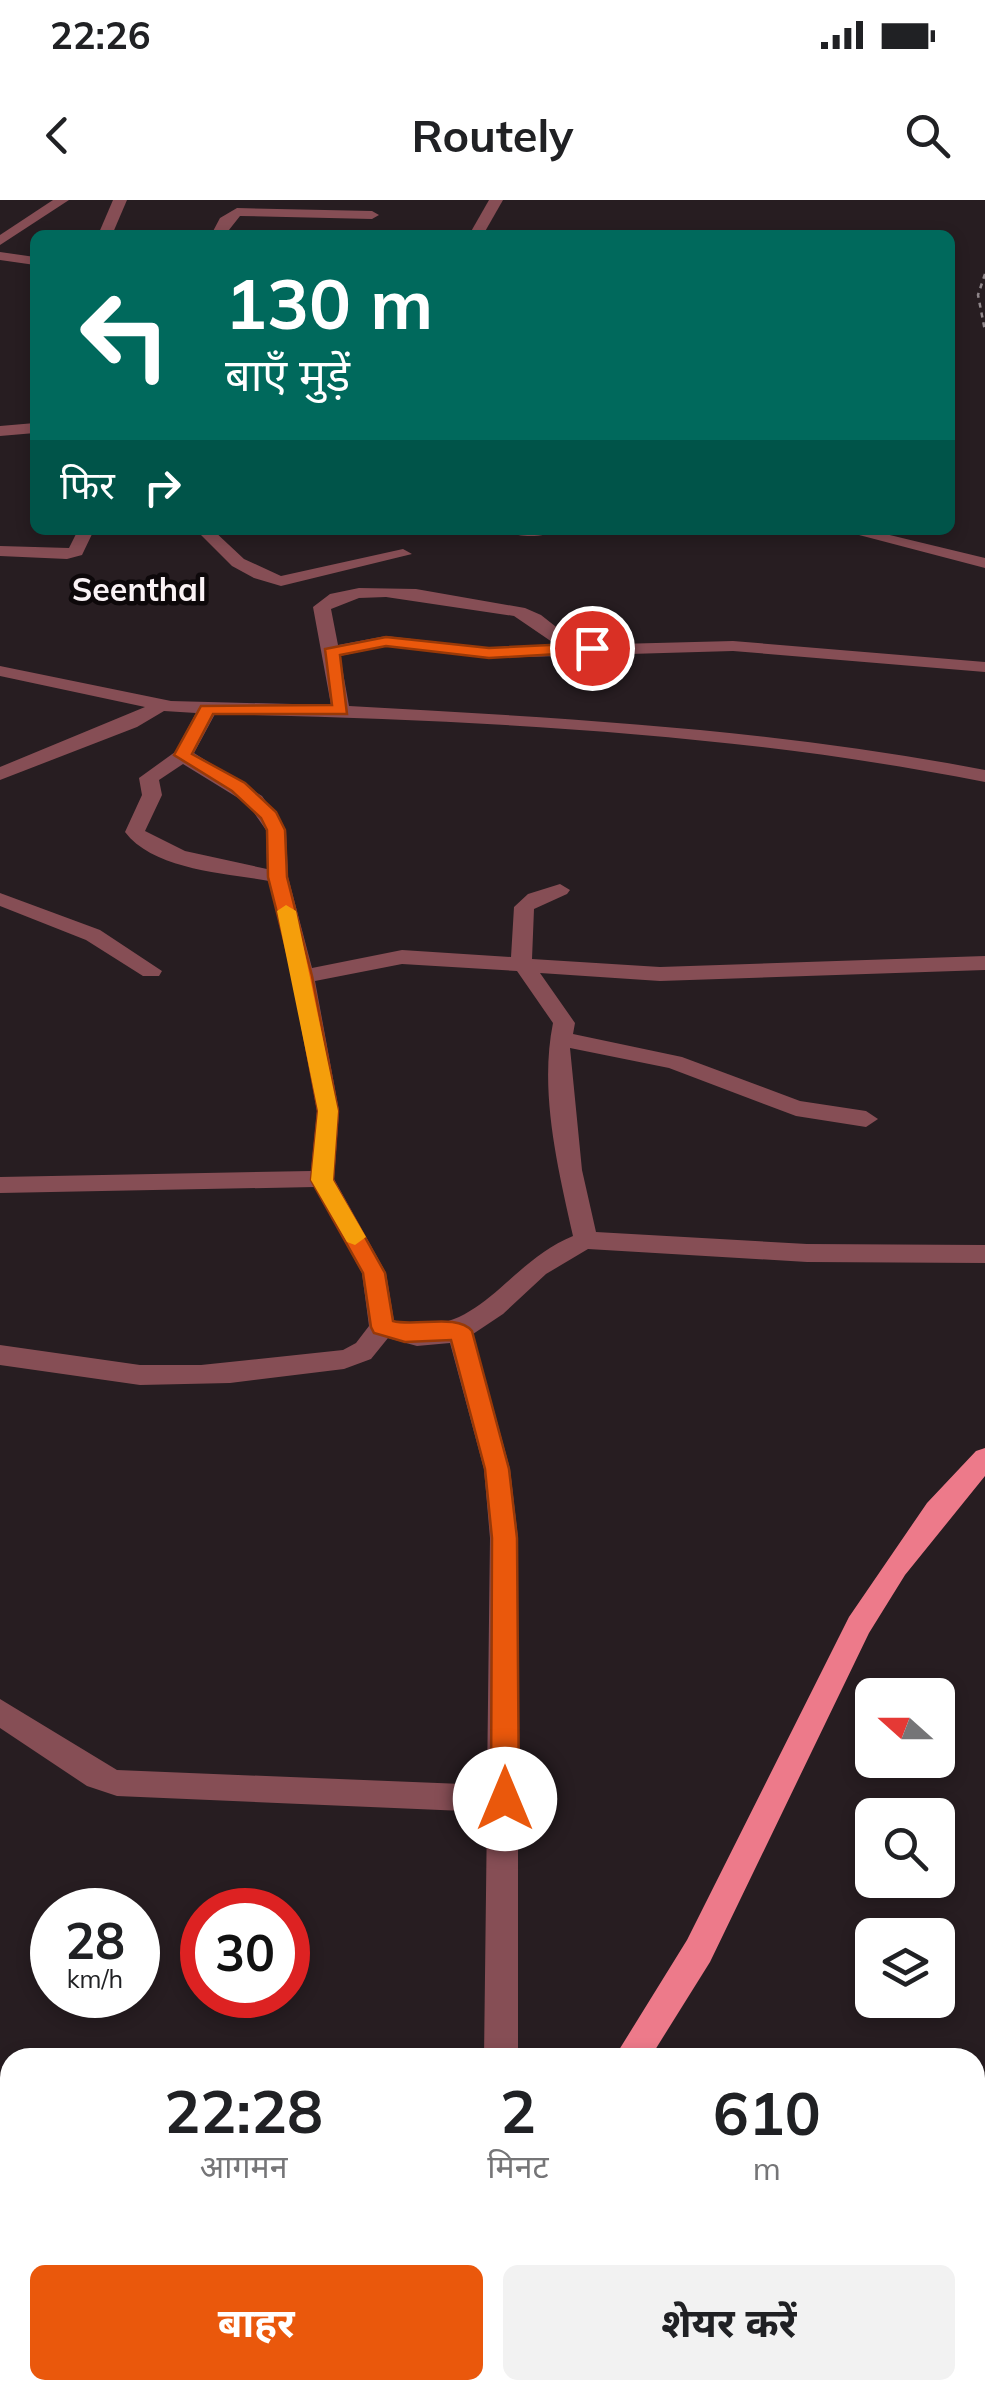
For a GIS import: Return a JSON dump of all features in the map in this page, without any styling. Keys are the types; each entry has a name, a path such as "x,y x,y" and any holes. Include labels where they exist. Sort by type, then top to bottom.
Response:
{"main road":[{"path":"636,2048 706,1938 835,1668 886,1576 912,1539 985,1458"}],"street":[{"path":"0,242 62,200"},
{"path":"107,230 120,200"},
{"path":"479,230 496,200"},
{"path":"220,230 224,221 237,212 285,206 372,216"},
{"path":"0,256 30,260"},
{"path":"0,408 6,430"},
{"path":"0,551 67,554 76,551 84,535"},
{"path":"209,535 226,553 264,577 281,581 403,554"},
{"path":"869,535 985,563"},
{"path":"341,710 324,602 386,592 520,612 536,619 572,648"},
{"path":"331,652 386,642 489,653 733,646 985,667"},
{"path":"1,672 160,706 341,710 648,728 884,756 985,776"},
{"path":"0,774 113,730 160,706"},
{"path":"208,709 183,755 148,778 152,795 135,832 138,840 158,850 278,877"},
{"path":"0,1356 135,1374 189,1375 332,1363 356,1356 372,1344 382,1327 374,1273 322,1180 328,1111 278,877 279,847 269,816 238,787 183,755"},
{"path":"560,890 536,898 524,907 521,962 562,1017 564,1030 556,1058 570,1170 586,1240"},
{"path":"0,899 13,916 93,935 151,971"},
{"path":"302,976 387,957 521,962 660,974 985,963"},
{"path":"561,1039 674,1062 796,1108 866,1120"},
{"path":"0,1185 322,1180"},
{"path":"382,1327 405,1333 460,1331 564,1248 586,1240 807,1253 985,1254"},
{"path":"460,1331 497,1469 504,1538 501,2048"},
{"path":"0,1712 98,1776 117,1783 505,1799"}],"path":[{"path":"985,274 978,295 985,331"}],"slow traffic":[{"path":"286,911 328,1111 322,1180 355,1237"}],"district":[{"name":"Seenthal","path":"139,590"}],"route":[{"path":"505,1799 504,1538 497,1469 460,1331 405,1333 382,1327 374,1273 322,1180 328,1111 278,877 276,830 255,800 183,755 208,709 341,710 331,652 386,642 489,653 592,648"}]}
